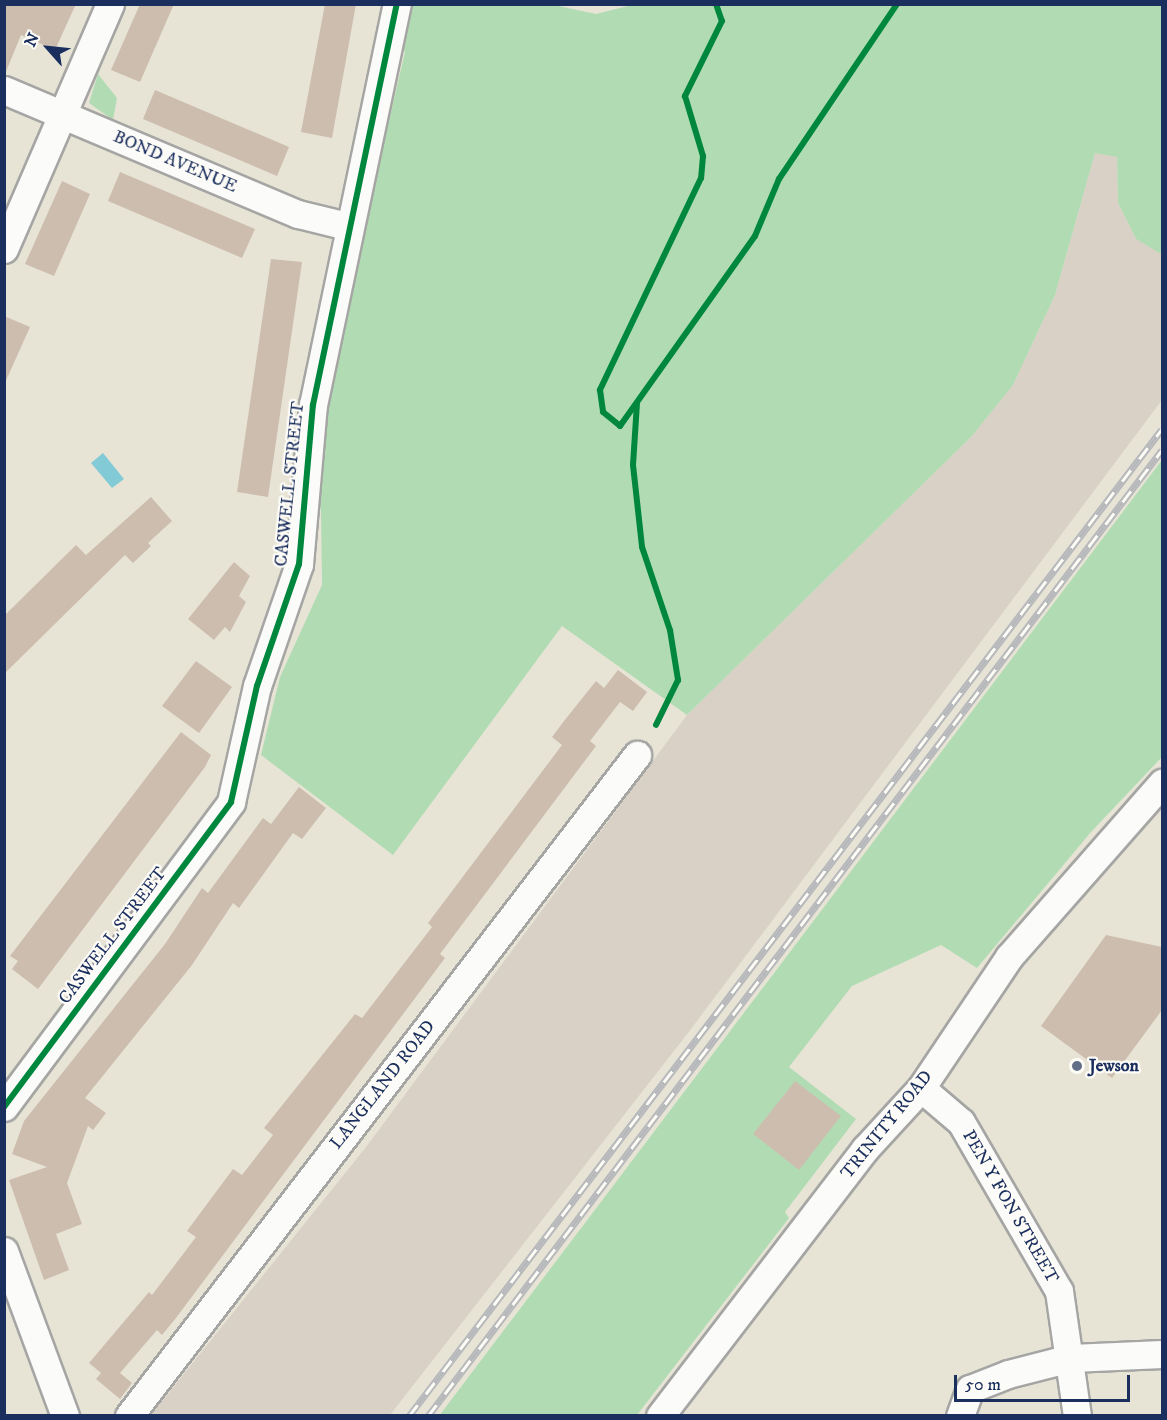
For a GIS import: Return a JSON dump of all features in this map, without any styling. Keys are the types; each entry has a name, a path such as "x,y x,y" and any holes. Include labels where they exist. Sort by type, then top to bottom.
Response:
{"street":[{"path":"4,249 110,4"},
{"name":"CASWELL STREET","path":"4,1107 231,802 257,686 299,564 313,405 347,226 397,4"},
{"name":"BOND AVENUE","path":"4,90 298,214 347,226"},
{"name":"LANGLAND ROAD","path":"129,1416 637,755"},
{"name":"TRINITY ROAD","path":"660,1416 865,1149 921,1088 1009,957 1162,783"},
{"name":"PEN Y FON STREET","path":"921,1088 961,1122 1059,1291 1071,1358 1077,1416"},
{"path":"4,1251 15,1312 65,1416"},
{"path":"960,1416 970,1389 1071,1358 1162,1354"}],"shaded area":[{"path":"1095,153 1117,156 1118,203 1136,239 1162,250 1162,400 688,1033 390,1415 150,1416 366,1147 687,715 972,436 1013,385 1055,295"}],"green space":[{"path":"636,4 1162,5 1161,254 1136,239 1118,203 1117,157 1095,153 1055,295 1013,385 972,436 687,715 562,626 393,855 261,755 280,677 322,585 321,511 313,473 368,182 376,176 405,52 398,43 408,5 554,5 596,14"},
{"path":"98,74 117,98 113,120 89,103"},
{"path":"1162,460 1162,757 1091,832 977,968 941,945 852,986 789,1067 856,1119 785,1212 789,1218 637,1415 439,1416"}],"water":[{"path":"103,453 124,479 112,488 91,463"}],"building":[{"path":"4,4 76,4 55,50 21,35 5,74"},
{"path":"140,4 174,4 140,82 111,70"},
{"path":"325,4 356,4 332,138 301,132"},
{"path":"155,90 289,147 277,176 143,119"},
{"path":"120,172 255,229 242,258 108,201"},
{"path":"62,181 90,194 54,276 25,264"},
{"path":"271,259 302,262 268,497 237,492"},
{"path":"4,316 30,327 4,385"},
{"path":"151,497 172,521 148,543 151,546 133,563 125,555 4,674 4,616 76,545 86,555"},
{"path":"234,562 250,576 239,596 246,602 230,632 225,627 214,640 188,619"},
{"path":"196,661 232,687 199,733 162,706"},
{"path":"618,670 647,692 633,711 620,702 590,741 596,746 440,954 445,958 176,1318 162,1335 157,1330 120,1373 132,1383 120,1399 96,1379 101,1373 89,1363 149,1292 152,1295 196,1237 187,1231 233,1169 242,1175 273,1135 264,1128 355,1014 362,1018 432,927 428,923 562,745 552,737 564,721 596,681 604,688"},
{"path":"181,732 211,755 205,767 38,989 12,969 18,961 10,956"},
{"path":"299,787 326,808 302,839 293,833 239,908 233,903 192,965 85,1098 106,1113 93,1130 88,1126 67,1183 82,1224 56,1234 69,1270 44,1280 9,1180 47,1167 12,1154 24,1121 165,944 202,888 208,893 263,818 271,824"},
{"path":"1106,935 1162,947 1162,1010 1112,1078 1041,1026"},
{"path":"795,1081 841,1116 799,1170 753,1134"}],"railway":[{"path":"409,1416 1162,429"},
{"path":"428,1416 1162,450"}],"cycle path":[{"path":"4,1107 231,802 257,686 299,564 313,405 397,4"},
{"path":"716,4 722,21 685,96 703,156 701,178 600,390 603,412 620,426 755,236 779,179 897,4"},
{"path":"637,403 633,465 642,547 670,630 678,680 656,725"}],"place":[{"name":"Jewson","path":"1077,1066"}]}
